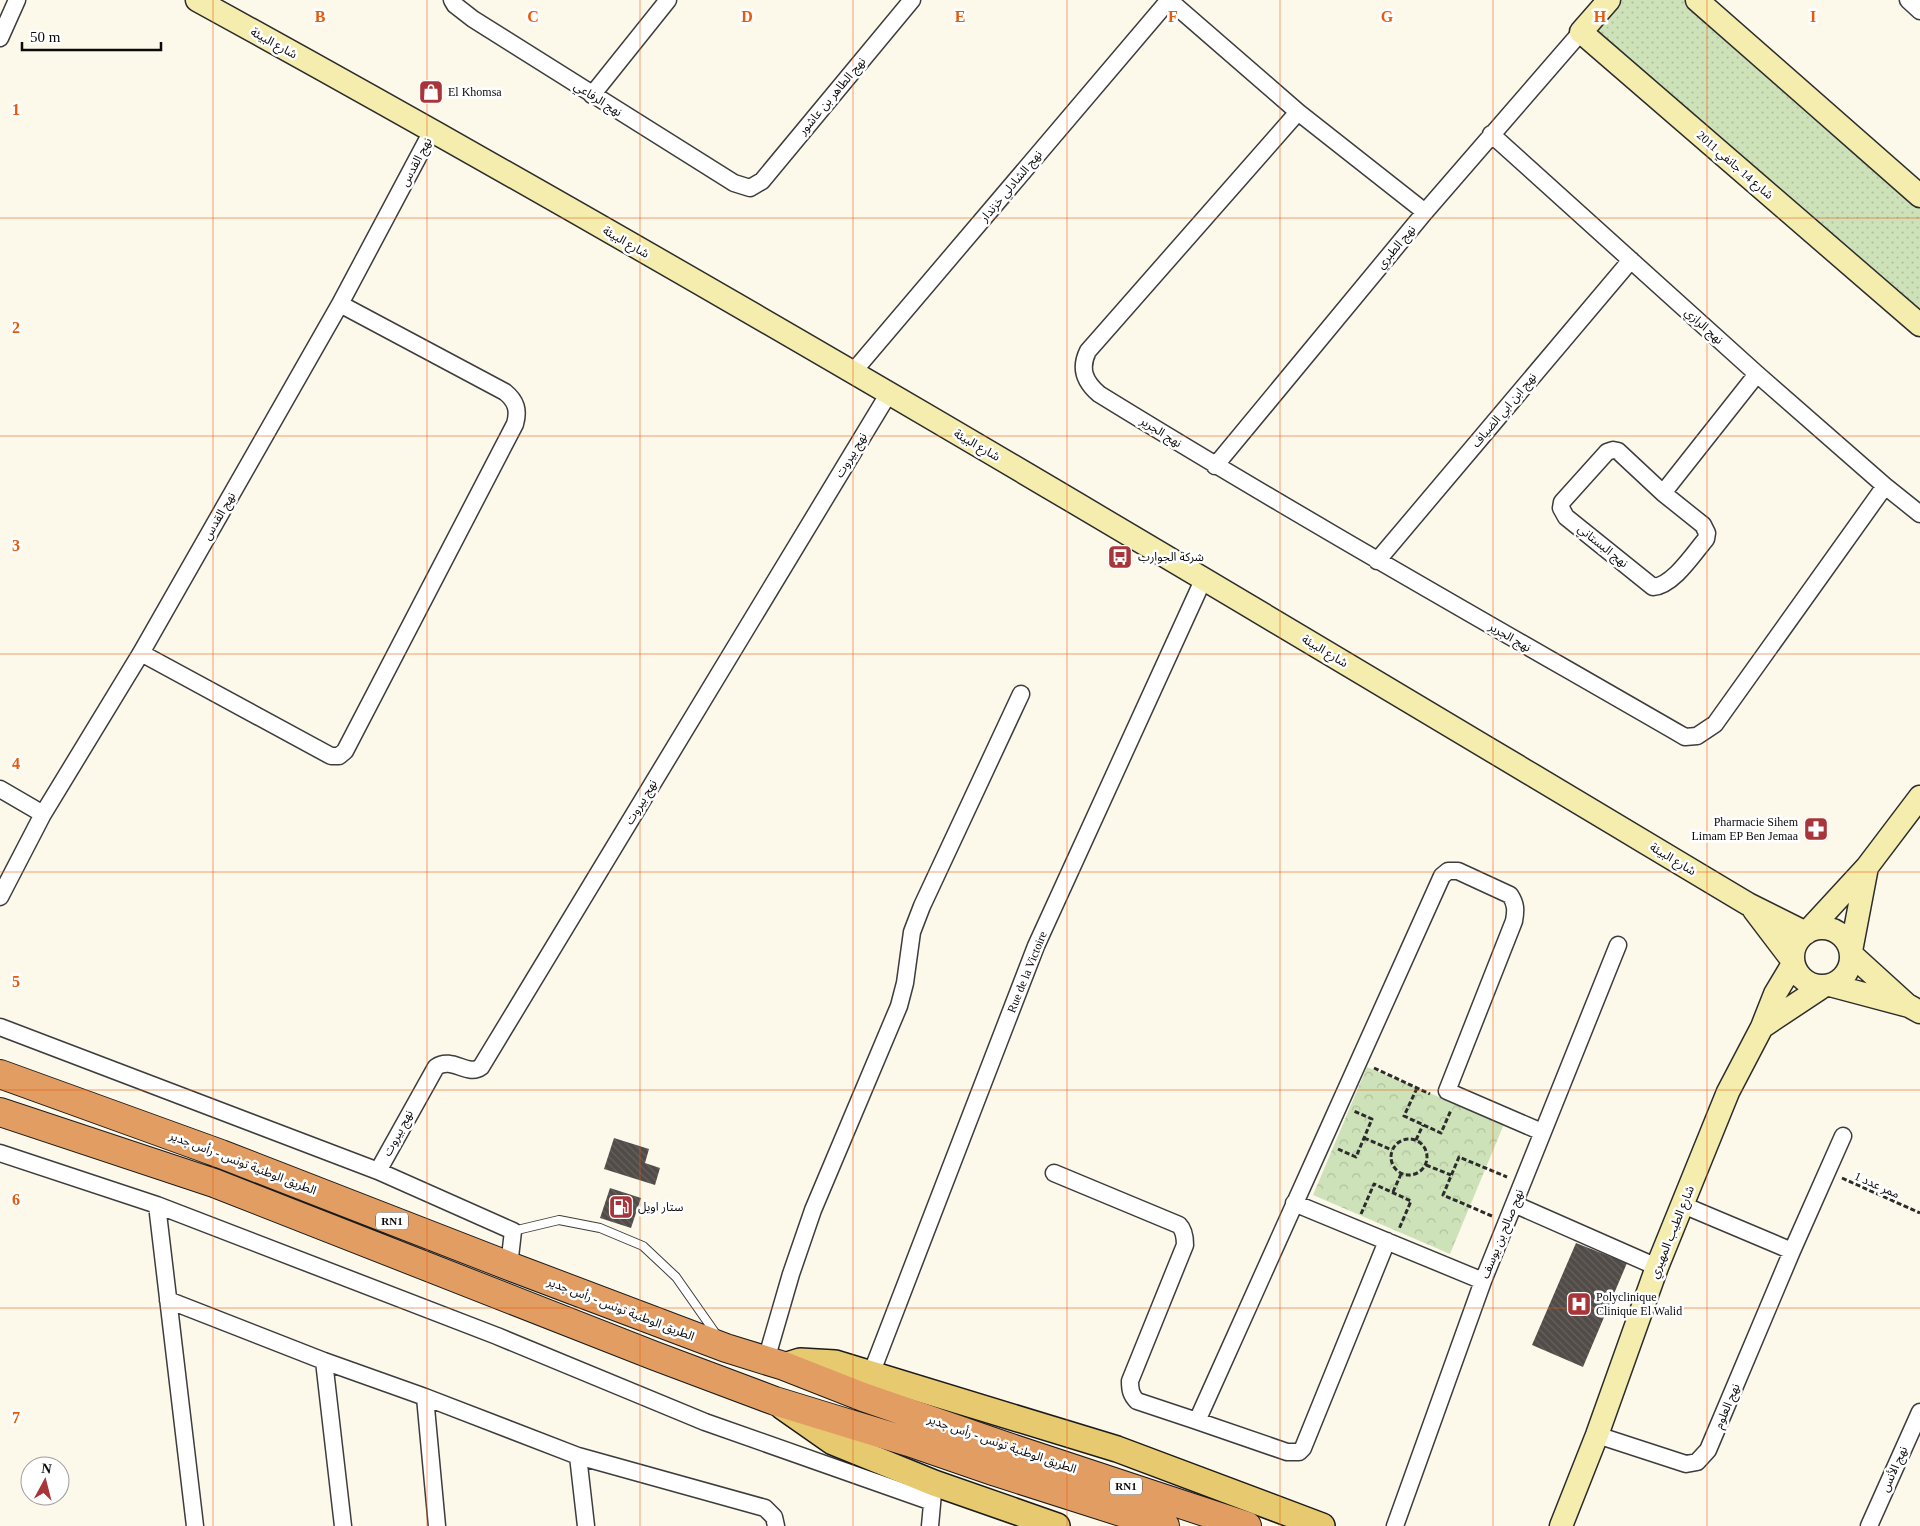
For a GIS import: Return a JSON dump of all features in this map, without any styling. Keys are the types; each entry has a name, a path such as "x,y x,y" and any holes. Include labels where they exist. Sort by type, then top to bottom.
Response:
{"highway":[{"name":"الطريق الوطنية تونس - رأس جدير","path":"0,1074 220,1154 726,1348 775,1363 863,1397 1005,1446 1248,1526"},
{"name":"RN1","path":"0,1112 214,1183 655,1356 775,1401 909,1442 1166,1526"}],"main road":[{"path":"1581,32 1609,0"},
{"path":"1697,0 1920,196"},
{"name":"شارع البيئة","path":"204,2 854,372 1204,578 1748,904 1807,932 1819,928 1839,933 1847,941 1851,953 1914,1009"},
{"name":"شارع 14 جانفي 2011","path":"1581,32 1920,325"},
{"path":"1793,962 1796,943 1867,867 1920,798"},
{"path":"1826,986 1845,976 1849,968 1867,867"},
{"name":"شارع البيئة","path":"1748,904 1793,962 1799,976 1805,981 1914,1009"},
{"name":"شارع الطيب المهيري","path":"1560,1526 1597,1435 1657,1267 1737,1073 1762,1027 1775,994 1793,962"},
{"name":"شارع الطيب المهيري","path":"1762,1027 1826,986"},
{"path":"775,1363 800,1361 835,1363 1117,1449 1322,1526"},
{"path":"775,1401 833,1442 933,1493 1057,1526"}],"street":[{"path":"0,38 17,0"},
{"name":"نهج الرفاعي","path":"452,0 455,5 473,19 592,95 734,183 750,188"},
{"path":"592,95 668,0"},
{"name":"نهج الطاهر بن عاشور","path":"750,188 762,181 912,0"},
{"path":"1169,0 1298,112 1425,212"},
{"name":"نهج الشادلي خزندار","path":"854,372 1169,0"},
{"path":"1908,0 1920,11"},
{"name":"نهج الطبري","path":"1215,466 1425,212 1581,32"},
{"name":"نهج الجرير","path":"1298,112 1088,352 1082,369 1090,386 1099,394 1215,466 1377,561 1685,737 1697,736 1716,724 1885,486"},
{"name":"نهج القدس","path":"0,897 43,814 141,653 340,304 432,131"},
{"name":"نهج الرازي","path":"1491,134 1757,374 1885,486 1920,514"},
{"name":"نهج ابن ابي الضياف","path":"1377,561 1631,260"},
{"path":"141,653 331,756 339,756 345,751 516,424 518,415 516,405 505,392 340,304"},
{"path":"1664,493 1757,374"},
{"name":"نهج بيروت","path":"378,1171 436,1066 445,1063 471,1070 477,1070 481,1067 889,393"},
{"name":"نهج البستاني","path":"1614,450 1618,451 1664,493 1703,526 1707,534 1706,539 1669,581 1659,586 1653,586 1566,517 1561,508 1562,502 1608,452 1614,450"},
{"name":"Rue de la Victoire","path":"871,1374 1036,946 1204,578"},
{"path":"775,1363 791,1274 813,1210 899,1006 906,983 912,932 922,906 1021,694"},
{"path":"0,789 43,814"},
{"path":"1198,1421 1442,876 1448,871 1458,871 1510,895 1516,911 1452,1093 1542,1132"},
{"name":"نهج صالح بن يوسف","path":"1395,1526 1483,1281 1618,945"},
{"path":"0,1027 378,1171 513,1231 509,1266"},
{"name":"نهج العلوم","path":"1597,1435 1686,1464 1697,1462 1708,1450 1843,1136"},
{"path":"0,1153 157,1205 497,1336 705,1422 933,1493 930,1526"},
{"path":"1054,1173 1179,1225 1182,1228 1185,1245 1130,1381 1132,1396 1137,1401 1287,1452 1298,1452 1303,1448 1390,1242"},
{"path":"1294,1203 1483,1281"},
{"path":"1514,1204 1657,1267"},
{"path":"1684,1204 1792,1251"},
{"path":"157,1205 195,1526"},
{"path":"168,1300 324,1361 425,1397 578,1456 765,1508 774,1517 776,1526"},
{"path":"324,1361 343,1526"},
{"path":"425,1397 438,1526"},
{"name":"نهج الأنس","path":"1869,1526 1920,1412"},
{"path":"578,1456 586,1526"}],"lane":[{"path":"513,1231 559,1220 600,1228 643,1246 676,1277 726,1348"}],"path":[{"path":"1360,1062 1435,1096 1452,1093 1441,1133 1404,1116 1417,1088"},
{"path":"1324,1143 1356,1157 1372,1119 1340,1105"},
{"path":"1416,1140 1423,1125"},
{"path":"1364,1138 1392,1150"},
{"path":"1409,1138 1416,1140 1426,1150 1428,1157 1426,1164 1416,1174 1401,1174 1392,1164 1392,1150 1396,1143 1402,1140 1409,1138"},
{"path":"1507,1222 1443,1195 1459,1157 1522,1184"},
{"path":"1426,1164 1451,1175"},
{"name":"ممر عدد 1","path":"1827,1172 1920,1213"},
{"path":"1393,1192 1401,1174"},
{"path":"1355,1228 1374,1184 1411,1201 1390,1242"}],"green space":[{"path":"1614,0 1693,0 1920,199 1920,321 1590,28"},
{"path":"1367,1067 1504,1124 1450,1254 1313,1195"}],"building":[{"path":"614,1138 649,1149 645,1163 660,1168 655,1185 604,1169"},
{"path":"610,1188 641,1198 631,1228 600,1218"},
{"name":"Polyclinique Clinique El Walid","path":"1576,1243 1627,1263 1583,1367 1532,1345"}],"place":[{"name":"El Khomsa","path":"431,92"},
{"name":"شركة الجوارب","path":"1120,557"},
{"name":"Pharmacie Sihem Limam EP Ben Jemaa","path":"1816,829"},
{"name":"ستار اويل","path":"621,1207"},
{"name":"Polyclinique Clinique El Walid","path":"1579,1304"}]}
